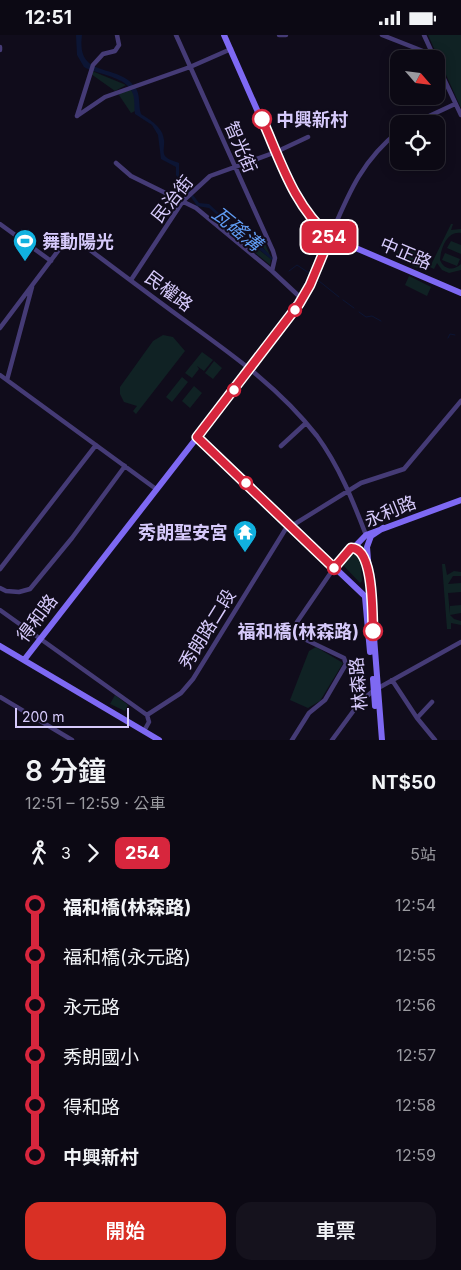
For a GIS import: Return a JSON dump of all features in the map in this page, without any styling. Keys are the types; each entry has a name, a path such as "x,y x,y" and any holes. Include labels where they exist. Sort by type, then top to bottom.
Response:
{"street":[{"path":"117,35 119,45 115,51 103,54 90,71 77,116 105,97 190,67 231,49"},
{"name":"智光街","path":"176,35 273,251 275,258 272,271"},
{"name":"中正路","path":"224,35 291,187 304,209 330,237 461,293"},
{"path":"279,35 286,35"},
{"path":"382,35 415,50"},
{"path":"424,35 431,50"},
{"path":"445,82 461,115"},
{"path":"431,115 455,104"},
{"name":"民治街","path":"131,280 183,201 210,176 276,152 308,137"},
{"name":"得和路","path":"24,660 251,369 302,299 317,270 353,183 368,162 390,140"},
{"path":"116,163 131,176 196,208 272,271 302,299"},
{"path":"0,224 51,261 0,328"},
{"name":"民權路","path":"51,261 70,235 251,369 284,398 323,445 349,491 366,535"},
{"path":"7,380 33,285"},
{"path":"0,375 156,489"},
{"name":"秀朗路二段","path":"146,715 182,693 193,679 263,562 285,530 361,483 404,469 461,401"},
{"path":"281,446 306,423"},
{"path":"197,437 371,602"},
{"path":"0,569 96,445"},
{"path":"0,588 6,591 19,592 30,589 125,466"},
{"name":"永利路","path":"292,740 309,713 319,707 325,700 346,664 344,658 296,635 294,630 297,622 334,568 351,548 366,535 461,501"},
{"name":"林森路","path":"378,740 368,540 383,528"},
{"path":"351,548 356,548 362,553 370,579 363,594"},
{"name":"林森路","path":"363,594 367,599 382,740"},
{"path":"0,610 146,715 149,722 144,731"},
{"path":"332,740 360,702 376,689 461,642"},
{"path":"0,646 156,739"},
{"path":"392,680 417,718 435,740"},
{"path":"0,697 72,740"},
{"path":"417,718 432,702"}],"shaded area":[{"path":"428,35 461,35 461,108 445,73 445,50 435,50"},
{"path":"92,71 126,85 115,91 91,74"},
{"path":"131,87 136,100 137,110 131,113 117,92"},
{"path":"451,224 453,224 451,230 461,229 461,233 448,237 443,246 440,260 447,268 455,268 461,264 461,270 449,273 442,270 437,263 434,269 430,267"},
{"path":"239,230 262,236 271,258 262,246"},
{"path":"237,233 271,259 270,265 235,236"},
{"path":"451,241 461,245 461,254 447,248"},
{"path":"410,244 412,249 415,248 421,262 418,268 399,259 397,252"},
{"path":"445,253 460,259 457,266 442,260"},
{"path":"409,276 431,287 427,296 405,285"},
{"path":"163,335 173,337 185,351 136,414 133,411 137,406 124,402 120,394 120,387 153,341"},
{"path":"202,352 213,360 204,371 197,366 199,369 192,378 185,373"},
{"path":"214,361 222,368 213,379 205,373"},
{"path":"182,377 188,382 172,402 166,397"},
{"path":"194,386 202,393 190,408 182,401"},
{"path":"355,551 360,554 362,581 360,583 343,565"},
{"path":"442,564 445,564 447,575 454,571 461,572 461,576 453,576 448,584 461,583 461,592 448,593 450,614 450,606 461,605 461,613 450,615 454,619 461,621 461,625 451,623 451,629 447,629"},
{"path":"316,647 343,663 320,701 308,708 290,700 309,651"},
{"path":"115,695 128,705 125,711 110,704"}],"water":[{"path":"76,35 82,35 82,49 85,59 91,65 127,79 135,87 138,93 141,114 156,124 161,131 164,140 165,156 179,163 179,176 199,203 209,204 244,236 260,245 274,259 273,261 209,208 197,206 176,175 176,167 161,159 158,135 152,125 135,114 134,96 130,88 119,80 84,67 77,55"}],"waterway":[{"name":"瓦磘溝","path":"289,271 297,265 309,273"},
{"name":"瓦磘溝","path":"319,281 339,297"},
{"name":"瓦磘溝","path":"343,300 354,308"},
{"name":"瓦磘溝","path":"359,312 366,317 372,316 381,321"},
{"name":"瓦磘溝","path":"448,338 450,334 455,335"}],"bus line":[{"name":"254","path":"262,119 296,197 309,217 330,237 317,270 299,304 197,437 229,465 257,495 334,568 351,548 359,549 364,556 370,576 373,631"}],"place":[{"name":"中興新村","path":"262,119"},
{"name":"舞動陽光","path":"25,262"},
{"name":"秀朗聖安宮","path":"245,553"},
{"name":"福和橋(林森路)","path":"373,631"}]}
